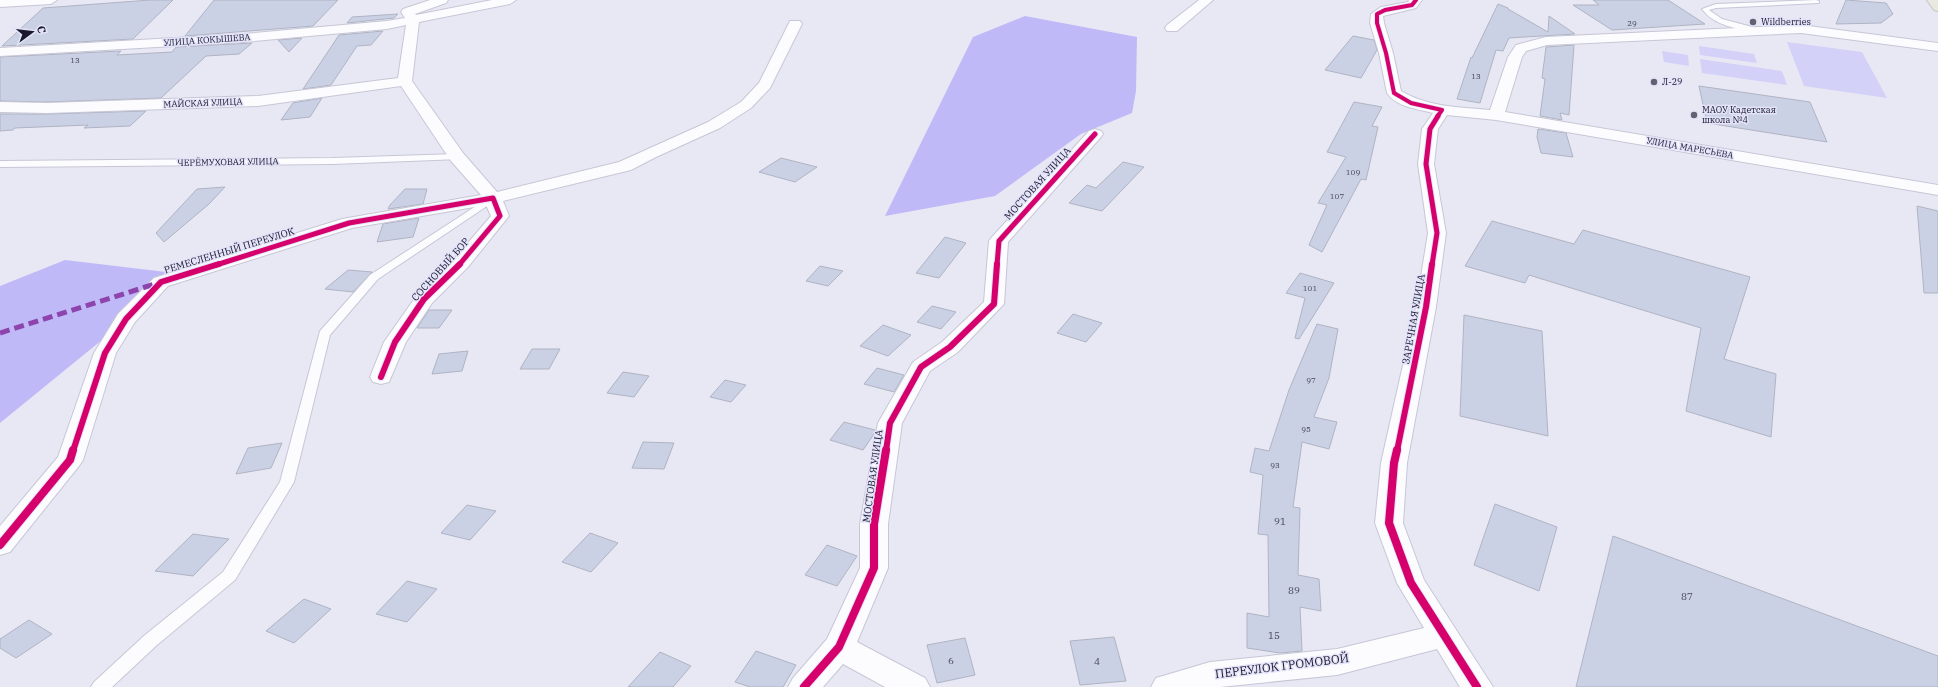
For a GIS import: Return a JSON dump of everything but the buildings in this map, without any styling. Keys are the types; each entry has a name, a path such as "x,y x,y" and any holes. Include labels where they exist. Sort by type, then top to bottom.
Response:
{"main road":[{"path":"1933,0 1938,7"}],"street":[{"path":"0,3 51,0"},
{"path":"405,81 413,20 407,12 442,0"},
{"name":"УЛИЦА КОКЫШЕВА","path":"0,52 244,38 387,25 510,0"},
{"path":"1172,28 1207,0"},
{"path":"1416,0 1412,5 1385,10 1377,14 1377,24 1386,53 1391,85 1394,93 1402,99 1412,103 1442,110"},
{"path":"493,198 577,179 625,166 650,153 714,125 746,105 765,85 795,24"},
{"path":"1496,115 1515,57 1521,48 1535,43 1564,39 1700,34 1753,30 1814,29 1938,47"},
{"name":"МАЙСКАЯ УЛИЦА","path":"0,107 47,108 258,101 405,81"},
{"name":"СОСНОВЫЙ БОР","path":"381,377 395,342 424,299 461,263 500,216 493,198 457,157 405,81"},
{"name":"УЛИЦА МАРЕСЬЕВА","path":"1442,110 1496,115 1938,190"},
{"name":"ЗАРЕЧНАЯ УЛИЦА","path":"1442,110 1430,129 1426,164 1437,232 1426,307 1394,463 1389,523 1411,583 1477,687"},
{"name":"МОСТОВАЯ УЛИЦА","path":"804,687 839,647 874,568 874,524 890,423 921,367 950,347 994,304 999,241 1095,134"},
{"name":"РЕМЕСЛЕННЫЙ ПЕРЕУЛОК","path":"0,546 70,460 105,353 126,319 161,282 349,224 493,198"},
{"name":"ПЕРЕУЛОК ГРОМОВОЙ","path":"1167,687 1210,674 1337,662 1444,635"},
{"path":"839,647 914,687"}],"lane":[{"path":"1753,30 1723,21 1707,13 1705,9 1716,6 1817,2"},
{"name":"ЧЕРЁМУХОВАЯ УЛИЦА","path":"0,164 333,161 457,157"},
{"path":"100,687 151,640 229,576 287,482 324,334 374,277 493,198"}],"shaded area":[{"path":"1025,16 1137,37 1136,91 1132,113 1081,134 995,196 885,216 973,37"},
{"path":"1787,42 1862,52 1887,98 1804,86"},
{"path":"1699,46 1754,54 1757,63 1700,55"},
{"path":"1662,51 1688,55 1689,66 1664,62"},
{"path":"1700,59 1782,71 1787,85 1702,73"},
{"path":"65,260 183,274 0,423 0,286"}],"marked path":[{"path":"0,333 158,283"}],"cycle path":[{"path":"1416,0 1412,5 1385,10 1377,14 1377,23 1386,53 1394,93 1411,103 1442,110 1430,129 1426,164 1437,233 1426,307 1394,463 1389,523 1411,583 1477,687"},
{"path":"804,687 839,647 874,568 874,524 890,423 921,367 950,347 994,304 999,241 1095,134"},
{"path":"0,545 70,460 105,353 126,319 161,282 349,223 493,198 500,216 461,263 424,299 395,342 381,377"}],"place":[{"name":"Wildberries","path":"1753,22"},
{"name":"Л-29","path":"1654,82"},
{"name":"МАОУ Кадетская школа №4","path":"1694,115"}]}
